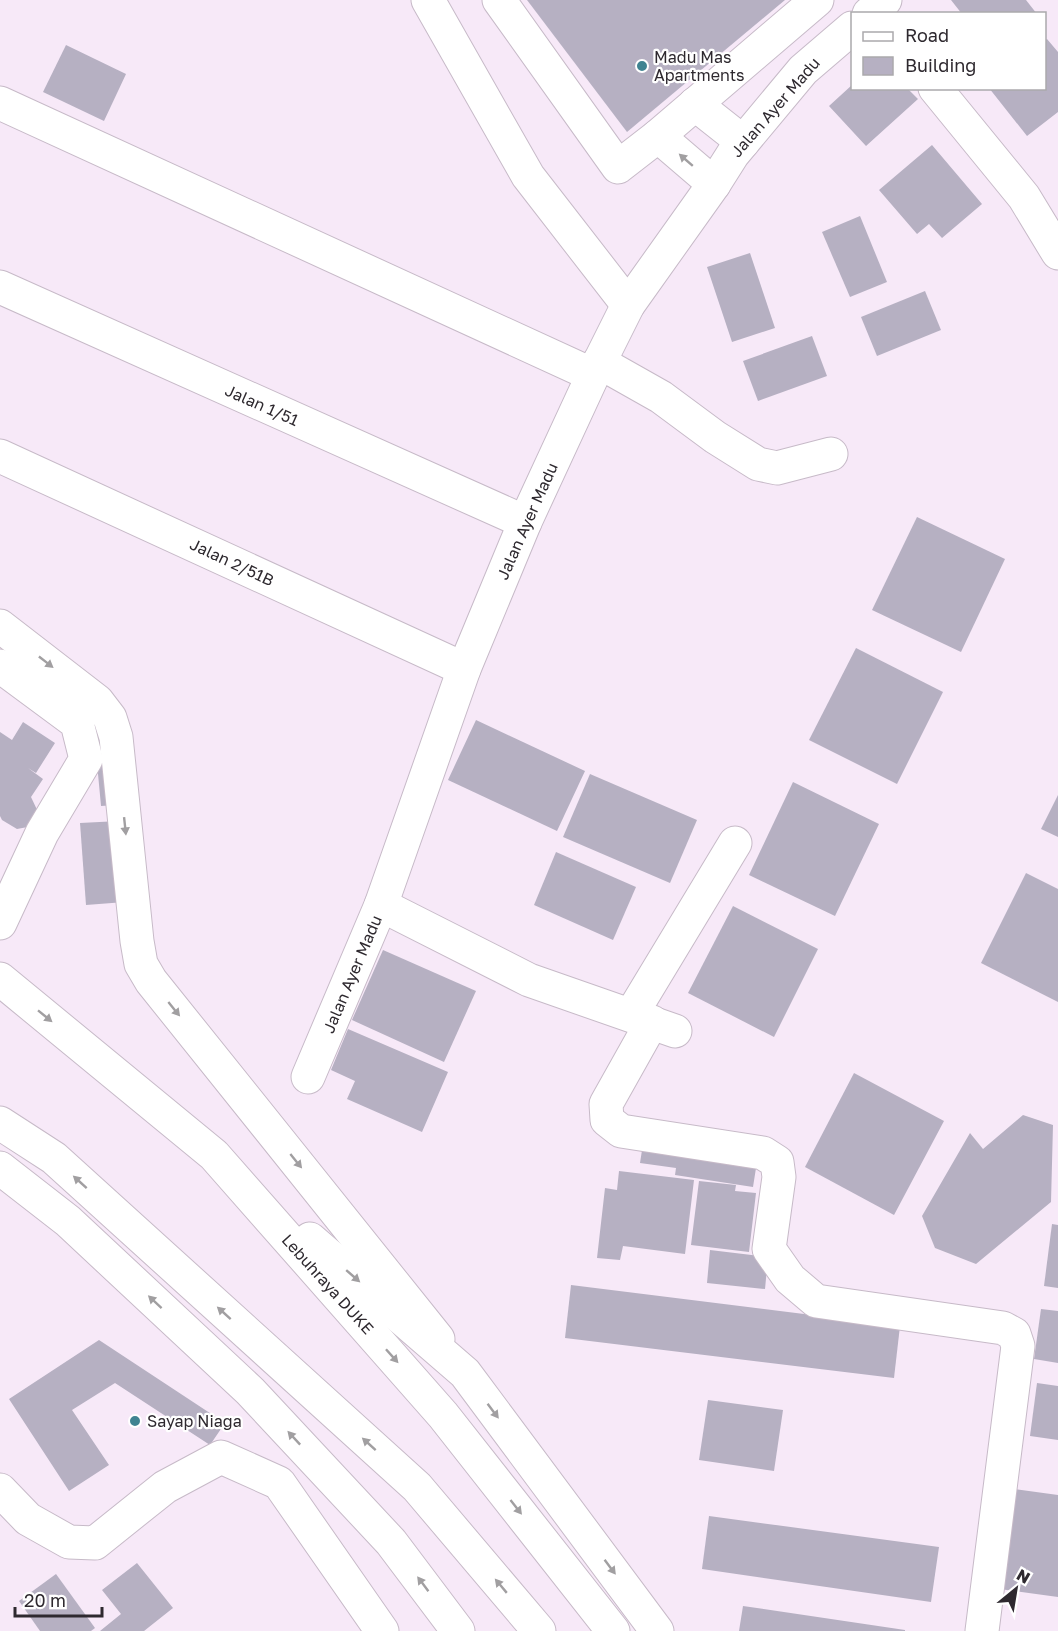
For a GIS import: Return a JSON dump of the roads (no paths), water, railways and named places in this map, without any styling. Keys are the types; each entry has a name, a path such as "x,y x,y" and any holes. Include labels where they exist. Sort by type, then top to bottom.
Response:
{"main road":[{"path":"428,0 528,176 628,305"},
{"path":"499,0 618,167 658,136 817,0"},
{"name":"Jalan Ayer Madu","path":"308,1077 381,905 464,669 525,522 596,368 628,305 742,142 803,70 851,29"},
{"path":"936,90 1024,197 1058,252"},
{"path":"0,103 661,397 758,464 777,468 831,454"},
{"path":"695,104 742,142"},
{"path":"658,136 714,184"},
{"name":"Jalan 1/51","path":"0,287 525,522"},
{"name":"Jalan 2/51B","path":"0,456 464,669"},
{"path":"0,626 97,701 110,718 116,737 136,941 141,964 151,981 465,1373 657,1631"},
{"path":"0,666 77,723 86,759 42,833 0,923"},
{"path":"735,843 653,1023 606,1104 607,1120 621,1131 763,1153 777,1162 779,1177 769,1249 790,1279 816,1301 1003,1328 1014,1334 1018,1346 982,1631"},
{"path":"381,905 529,980 653,1023"},
{"name":"Lebuhraya DUKE","path":"0,979 214,1155 443,1415 613,1631"},
{"path":"0,1123 54,1158 417,1487 539,1631"},
{"path":"214,1155 465,1373"},
{"path":"0,1168 68,1221 250,1391 391,1542 458,1631"},
{"path":"0,1490 28,1519 69,1542 94,1543 165,1487 221,1457 279,1483 382,1631"}],"place":[{"name":"Madu Mas Apartments","path":"642,66"},
{"name":"Sayap Niaga","path":"135,1421"}]}
